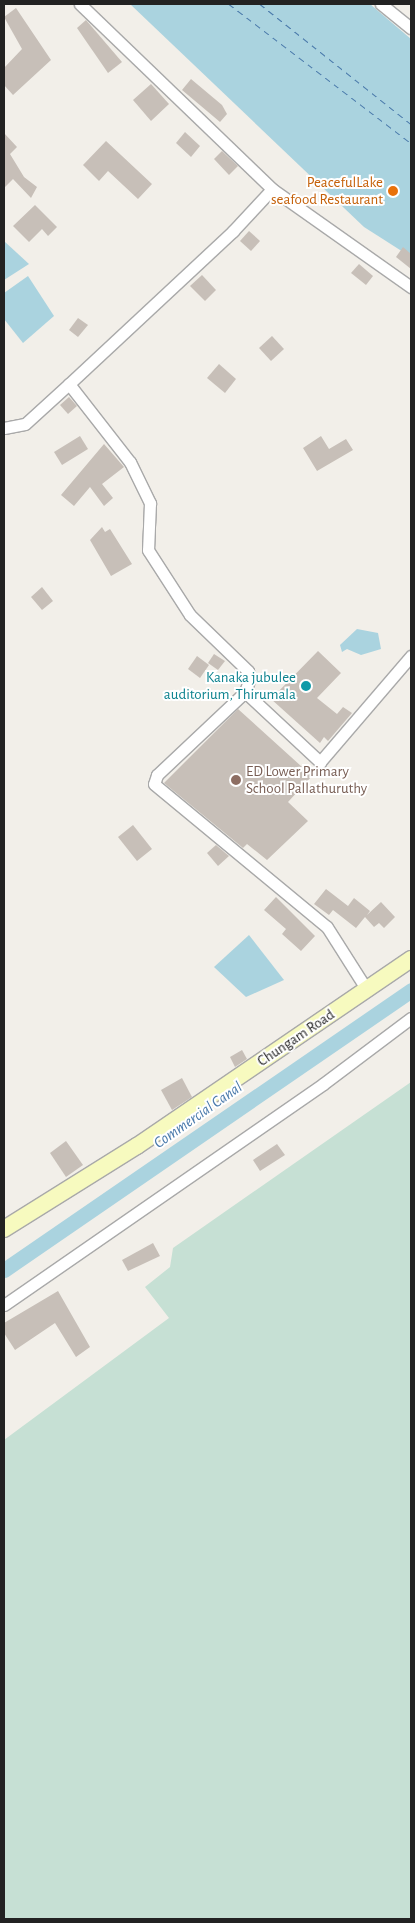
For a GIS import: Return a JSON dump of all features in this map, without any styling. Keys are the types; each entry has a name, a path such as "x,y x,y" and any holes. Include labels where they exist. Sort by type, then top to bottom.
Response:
{"main road":[{"name":"Chungam Road","path":"4,1229 137,1146 411,958"}],"street":[{"path":"80,4 272,189 411,287"},
{"path":"381,4 411,28"},
{"path":"7,431 24,424 68,384 238,227 272,189"},
{"path":"68,384 145,485 150,503 148,550 190,615 248,670 246,692 156,775 154,784 327,928 366,990"},
{"path":"246,692 320,762 411,656"},
{"path":"4,1305 323,1084 411,1018"}],"green space":[{"path":"411,1082 411,1919 4,1919 4,1440 169,1318 145,1287 170,1267 173,1248"}],"water":[{"path":"130,4 370,4 411,39 411,257 364,227"},
{"path":"4,241 29,264 4,280"},
{"path":"28,276 54,316 23,343 4,319 4,293"},
{"path":"357,629 378,633 381,649 361,655 347,649 342,652 340,645"},
{"path":"249,935 284,980 246,997 214,967"}],"building":[{"path":"16,8 51,60 13,95 4,85 4,68 22,49 4,17"},
{"path":"86,20 122,62 108,73 77,28"},
{"path":"191,79 222,105 227,114 220,122 182,90"},
{"path":"151,84 169,104 151,121 133,100"},
{"path":"185,132 200,146 191,157 176,143"},
{"path":"4,133 17,147 10,154 24,177 37,187 31,198 13,179 4,188"},
{"path":"106,141 152,184 138,199 108,171 99,181 83,165"},
{"path":"222,151 238,166 229,175 214,159"},
{"path":"35,205 57,227 48,236 42,229 29,242 13,226"},
{"path":"249,231 260,241 251,251 240,241"},
{"path":"403,247 411,254 411,269 396,257"},
{"path":"359,264 373,276 366,285 351,273"},
{"path":"202,275 216,290 205,301 190,286"},
{"path":"78,318 88,325 78,337 69,330"},
{"path":"272,336 284,349 271,361 259,348"},
{"path":"219,364 236,379 225,393 207,378"},
{"path":"69,397 77,406 68,414 60,405"},
{"path":"80,436 88,449 62,465 54,452"},
{"path":"321,436 329,449 346,439 353,450 317,471 303,448"},
{"path":"104,444 124,467 102,484 113,498 104,506 90,487 74,506 61,495"},
{"path":"102,527 105,532 110,529 132,564 111,576 90,540"},
{"path":"42,587 53,601 42,610 31,597"},
{"name":"Kanaka jubulee auditorium, Thirumala","path":"318,651 341,673 317,698 337,714 343,707 352,713 328,741 324,737 320,743 271,699"},
{"path":"214,654 225,661 218,670 208,663"},
{"path":"197,656 209,665 200,678 188,669"},
{"name":"ED Lower Primary School Pallathuruthy","path":"238,709 312,776 288,802 308,821 267,860 247,844 243,848 164,783"},
{"path":"133,825 152,849 137,861 118,837"},
{"path":"216,845 229,856 218,866 207,853"},
{"path":"326,889 348,906 354,898 370,911 367,915 381,902 395,917 384,928 379,923 374,927 365,917 356,928 333,910 329,915 314,904"},
{"path":"276,897 315,936 301,951 282,934 286,929 264,910"},
{"path":"242,1050 247,1059 235,1067 230,1057"},
{"path":"182,1078 192,1097 172,1110 161,1090"},
{"path":"66,1141 83,1165 66,1177 50,1153"},
{"path":"277,1144 285,1155 260,1171 253,1160"},
{"path":"153,1243 160,1256 128,1271 122,1260"},
{"path":"58,1291 90,1347 76,1357 55,1323 15,1350 4,1333 4,1323"}],"waterway":[{"name":"Commercial Canal","path":"4,1270 411,990"}],"ferry route":[{"path":"229,4 411,143"},
{"path":"260,4 411,124"}],"place":[{"name":"PeacefulLake seafood Restaurant","path":"393,191"},
{"name":"Kanaka jubulee auditorium, Thirumala","path":"306,686"},
{"name":"ED Lower Primary School Pallathuruthy","path":"236,780"}]}
